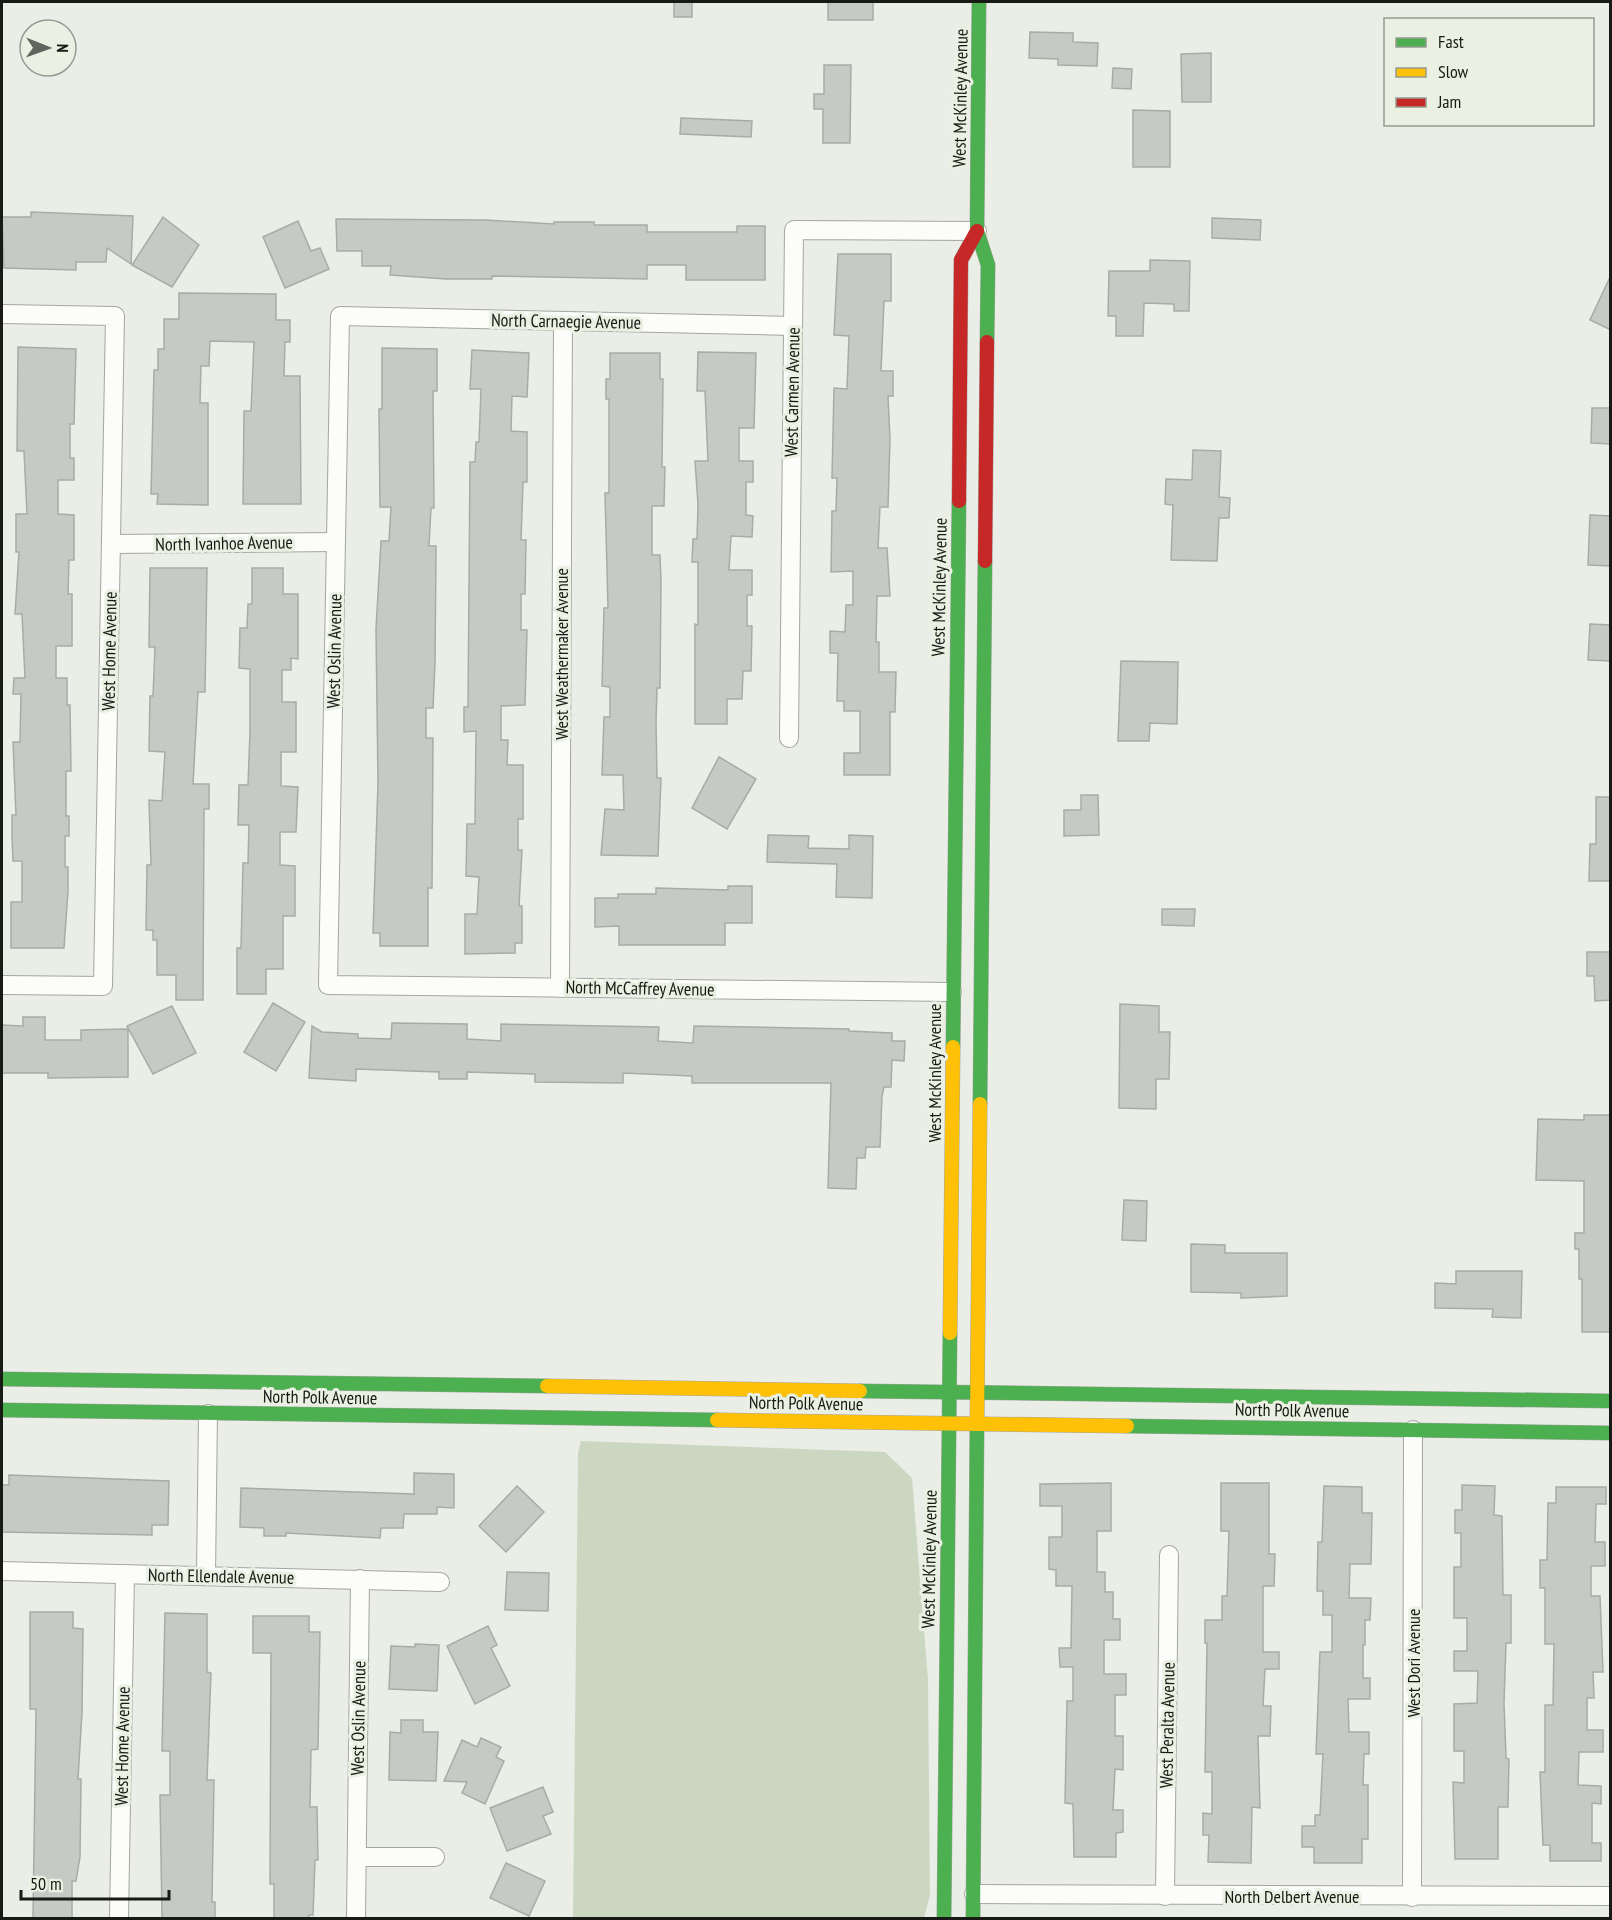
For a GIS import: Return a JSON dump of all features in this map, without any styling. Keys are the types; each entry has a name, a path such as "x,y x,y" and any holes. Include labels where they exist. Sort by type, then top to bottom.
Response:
{"main road":[{"name":"West McKinley Avenue","path":"973,1918 988,265 977,231 979,2"},
{"name":"West McKinley Avenue","path":"944,1918 961,260 977,231"},
{"path":"952,1174 963,1174 967,1186 970,1233 980,1280"},
{"name":"North Polk Avenue","path":"2,1379 949,1394 1611,1401"},
{"path":"208,1414 229,1399 377,1398 400,1385"},
{"name":"North Polk Avenue","path":"2,1410 1611,1433"}],"street":[{"name":"West Carmen Avenue","path":"789,738 794,230 977,231"},
{"name":"West Home Avenue","path":"2,314 115,316 103,987 2,985"},
{"name":"North Carnaegie Avenue","path":"340,316 792,326"},
{"name":"West Oslin Avenue","path":"328,985 340,316"},
{"name":"West Weathermaker Avenue","path":"560,988 563,321"},
{"name":"North Ivanhoe Avenue","path":"111,544 336,542"},
{"name":"North McCaffrey Avenue","path":"328,985 952,992"},
{"path":"206,1575 208,1414"},
{"name":"West Dori Avenue","path":"1412,1897 1413,1430"},
{"name":"West Peralta Avenue","path":"1165,1896 1169,1555"},
{"name":"North Ellendale Avenue","path":"2,1571 440,1582"},
{"name":"West Home Avenue","path":"119,1918 125,1574"},
{"name":"West Oslin Avenue","path":"356,1918 360,1579"},
{"path":"357,1857 435,1857"},
{"name":"North Delbert Avenue","path":"974,1894 1611,1896"}],"green space":[{"path":"581,1441 885,1452 912,1478 928,1680 930,1895 924,1918 573,1918 578,1453"}],"building":[{"path":"674,2 692,2 692,17 674,17"},
{"path":"828,2 873,2 873,20 828,20"},
{"path":"1030,32 1073,33 1073,42 1098,43 1097,66 1058,65 1058,59 1029,58"},
{"path":"1211,53 1211,102 1182,102 1181,54"},
{"path":"824,65 851,65 850,143 823,143 823,109 814,109 814,94 824,94"},
{"path":"1113,68 1132,69 1131,89 1112,88"},
{"path":"1133,110 1170,111 1170,167 1133,167"},
{"path":"681,118 752,121 751,137 680,134"},
{"path":"31,212 133,216 131,264 107,248 106,262 76,262 76,270 4,268 2,217 31,217"},
{"path":"163,217 199,245 172,287 132,265"},
{"path":"1212,218 1261,220 1260,240 1212,238"},
{"path":"336,219 486,220 554,224 554,222 594,222 594,225 647,225 647,232 737,232 737,226 765,226 765,280 686,280 686,265 647,265 647,279 492,276 492,279 446,279 390,275 391,266 362,266 362,251 337,251"},
{"path":"298,221 311,251 320,248 329,269 285,288 263,237"},
{"path":"838,254 891,254 891,301 884,301 881,371 893,371 893,396 888,396 890,439 888,507 880,507 878,548 887,548 890,596 877,596 876,642 879,642 879,672 896,672 895,712 890,712 890,775 844,775 844,753 860,753 860,711 844,711 844,701 837,701 838,653 830,653 830,631 845,632 846,605 853,605 853,571 831,572 832,511 836,511 837,478 832,478 834,388 847,389 849,336 834,335"},
{"path":"1150,260 1190,261 1189,311 1174,311 1174,304 1144,303 1143,336 1116,336 1116,316 1108,316 1109,271 1150,271"},
{"path":"1611,275 1611,330 1590,320"},
{"path":"179,293 276,294 276,320 290,320 290,342 285,342 284,376 300,376 301,504 243,504 244,411 251,411 254,342 210,341 209,366 201,366 200,403 208,403 208,505 157,504 158,494 151,494 154,370 158,370 158,349 164,349 164,319 179,319"},
{"path":"18,347 76,349 74,424 70,424 70,458 74,458 74,480 58,480 58,514 74,515 74,560 69,560 68,594 72,594 72,646 56,646 56,678 67,678 67,705 70,705 71,771 66,771 66,816 69,816 69,836 65,836 68,891 64,948 11,948 11,902 22,902 22,861 13,861 12,836 12,815 16,815 13,742 20,742 21,694 13,694 14,678 25,678 22,614 15,614 19,552 16,552 16,514 27,514 24,451 17,451"},
{"path":"382,348 437,349 437,391 433,391 434,508 431,508 429,546 436,546 435,663 433,708 426,708 426,738 433,738 432,888 428,888 428,946 380,946 380,933 373,933 378,783 376,629 381,541 389,541 391,507 380,507 379,409 382,409"},
{"path":"472,350 529,353 527,397 512,396 511,431 527,432 527,482 523,482 521,540 526,540 525,594 521,594 521,630 527,630 525,705 501,706 501,740 508,740 507,765 523,765 523,819 518,819 518,850 522,850 519,906 522,906 522,943 515,943 515,953 465,954 465,914 477,914 479,877 466,876 467,824 475,824 476,731 464,732 464,707 468,707 470,462 475,462 476,442 479,442 481,389 470,389"},
{"path":"698,352 756,353 754,428 739,428 739,461 753,461 753,482 746,482 746,515 753,516 752,537 731,536 729,570 752,570 752,595 747,595 747,626 752,626 751,671 743,671 742,699 727,699 727,724 695,724 695,624 698,625 698,562 692,562 693,539 697,539 698,504 695,461 708,461 705,391 697,391"},
{"path":"610,353 660,353 660,379 663,379 664,506 652,506 652,555 660,555 661,581 660,688 657,688 656,722 657,778 661,778 658,856 601,855 605,809 624,810 623,775 602,775 604,717 610,717 610,687 602,686 604,608 608,608 605,493 609,493 609,399 606,399 606,379 610,379"},
{"path":"1592,408 1611,408 1611,444 1591,443"},
{"path":"1193,450 1221,451 1219,497 1230,498 1229,518 1219,518 1217,561 1171,560 1173,505 1165,504 1166,479 1192,480"},
{"path":"1590,515 1611,516 1611,566 1588,565"},
{"path":"150,568 207,568 205,692 198,692 193,784 209,784 209,809 204,809 203,1000 176,1000 176,975 157,975 157,940 153,940 153,930 146,930 147,865 151,865 149,800 162,801 165,752 149,751 150,696 153,696 155,647 149,647"},
{"path":"252,568 283,568 283,594 298,594 298,659 291,658 291,670 282,670 282,702 296,702 296,752 281,752 281,786 298,787 296,832 280,832 280,865 295,866 295,916 283,916 283,969 266,969 266,994 237,994 237,948 241,948 243,863 248,863 249,825 238,825 239,785 248,785 250,731 250,669 239,668 240,628 247,628 248,604 252,604"},
{"path":"1590,624 1611,625 1611,661 1588,660"},
{"path":"1121,661 1178,662 1177,724 1150,723 1149,741 1118,741"},
{"path":"719,757 756,779 727,829 692,808"},
{"path":"1081,795 1098,795 1099,835 1064,836 1064,810 1081,810"},
{"path":"1596,797 1611,797 1611,881 1589,881 1590,844 1596,844"},
{"path":"768,835 809,836 808,848 849,849 849,835 873,836 872,898 836,897 837,864 767,862"},
{"path":"728,886 752,886 752,923 725,923 725,945 619,945 619,926 595,927 595,898 618,898 618,894 656,894 656,888 728,890"},
{"path":"1162,909 1195,909 1194,926 1162,925"},
{"path":"1587,952 1611,952 1611,1000 1595,1001 1594,976 1587,976"},
{"path":"273,1003 305,1022 276,1071 244,1052"},
{"path":"1120,1004 1159,1006 1159,1032 1170,1032 1169,1079 1156,1079 1156,1109 1119,1108"},
{"path":"172,1006 196,1053 153,1074 127,1026"},
{"path":"23,1017 45,1017 45,1040 81,1040 81,1030 128,1029 128,1077 48,1078 48,1073 2,1073 2,1025 23,1026"},
{"path":"392,1023 467,1024 467,1039 501,1041 501,1024 659,1027 658,1041 693,1043 694,1026 849,1029 849,1031 892,1033 892,1041 905,1041 904,1061 892,1060 891,1087 884,1087 882,1096 880,1147 866,1147 865,1158 857,1158 856,1189 828,1188 831,1083 692,1083 692,1076 623,1073 623,1083 535,1082 535,1074 467,1072 467,1079 439,1079 439,1072 356,1069 356,1081 309,1078 312,1026 322,1032 358,1034 358,1038 391,1039"},
{"path":"1584,1115 1611,1115 1611,1332 1582,1332 1582,1279 1579,1279 1579,1249 1575,1249 1575,1233 1584,1233 1584,1181 1536,1180 1538,1119 1584,1120"},
{"path":"1124,1200 1147,1201 1146,1241 1122,1240"},
{"path":"1191,1244 1225,1245 1225,1253 1287,1253 1287,1296 1241,1298 1241,1293 1191,1292"},
{"path":"1456,1271 1522,1271 1521,1318 1492,1317 1493,1309 1435,1308 1435,1283 1456,1284"},
{"path":"414,1473 454,1474 454,1508 437,1507 437,1514 404,1514 403,1528 381,1528 380,1538 286,1533 286,1536 264,1536 264,1528 240,1527 241,1488 414,1494"},
{"path":"9,1475 169,1481 168,1525 152,1525 152,1535 2,1532 2,1485 9,1485"},
{"path":"1111,1483 1111,1531 1097,1531 1097,1572 1105,1572 1105,1592 1113,1592 1113,1619 1120,1619 1120,1640 1104,1640 1104,1674 1126,1674 1126,1695 1115,1695 1115,1736 1123,1736 1123,1770 1115,1769 1113,1810 1123,1810 1123,1832 1116,1833 1116,1857 1074,1857 1073,1804 1065,1803 1067,1701 1073,1701 1073,1667 1060,1667 1059,1648 1071,1648 1072,1586 1056,1586 1056,1570 1049,1569 1049,1537 1062,1537 1062,1506 1040,1506 1040,1484"},
{"path":"1221,1483 1269,1483 1269,1554 1275,1554 1274,1586 1263,1586 1263,1652 1279,1652 1279,1669 1265,1669 1263,1706 1271,1706 1270,1736 1258,1736 1260,1808 1252,1807 1251,1863 1208,1862 1209,1835 1203,1835 1203,1813 1212,1814 1212,1772 1205,1772 1207,1643 1205,1643 1205,1620 1222,1620 1222,1596 1227,1596 1229,1531 1221,1531"},
{"path":"1462,1485 1495,1486 1494,1515 1502,1516 1503,1595 1511,1595 1511,1643 1506,1643 1504,1703 1506,1758 1509,1759 1508,1807 1498,1807 1498,1859 1455,1859 1453,1782 1464,1783 1464,1751 1454,1751 1454,1704 1477,1703 1478,1671 1454,1671 1454,1651 1467,1651 1467,1618 1454,1618 1454,1567 1461,1567 1461,1533 1455,1533 1455,1510 1462,1510"},
{"path":"517,1486 544,1512 506,1552 479,1526"},
{"path":"1324,1486 1362,1487 1362,1513 1372,1513 1371,1564 1350,1564 1349,1598 1371,1598 1370,1620 1365,1620 1365,1645 1363,1645 1363,1678 1370,1678 1370,1699 1348,1699 1349,1732 1369,1732 1369,1754 1364,1754 1363,1785 1368,1785 1368,1839 1362,1839 1362,1863 1314,1863 1314,1847 1302,1847 1302,1826 1315,1826 1315,1815 1320,1815 1323,1754 1316,1754 1320,1652 1332,1652 1332,1615 1323,1615 1323,1591 1317,1591 1318,1542 1322,1542"},
{"path":"1556,1487 1606,1487 1606,1504 1596,1504 1595,1542 1605,1542 1605,1566 1591,1566 1591,1596 1600,1596 1603,1672 1593,1672 1594,1698 1587,1698 1587,1730 1603,1730 1603,1752 1579,1752 1578,1785 1601,1786 1601,1804 1592,1803 1592,1843 1601,1843 1601,1861 1550,1861 1550,1845 1543,1845 1540,1772 1545,1772 1545,1705 1553,1705 1554,1644 1545,1644 1545,1588 1540,1588 1540,1560 1547,1560 1548,1503 1556,1503"},
{"path":"507,1572 549,1573 548,1611 505,1610"},
{"path":"30,1612 73,1612 73,1628 83,1629 78,1779 81,1779 80,1857 76,1881 72,1881 72,1918 33,1918 36,1709 30,1709"},
{"path":"165,1613 207,1614 207,1672 211,1673 207,1780 214,1780 212,1902 215,1902 215,1918 162,1918 160,1795 170,1795 170,1751 162,1751"},
{"path":"253,1616 309,1616 309,1632 320,1632 318,1749 311,1750 310,1807 317,1807 318,1860 315,1860 313,1915 309,1915 308,1918 274,1918 274,1884 270,1884 271,1653 253,1653"},
{"path":"488,1626 497,1645 491,1648 510,1686 475,1704 447,1646"},
{"path":"415,1644 439,1645 437,1691 389,1689 391,1646 415,1647"},
{"path":"401,1720 423,1720 423,1732 438,1732 436,1781 389,1780 390,1732 401,1733"},
{"path":"481,1738 501,1747 496,1757 504,1761 485,1804 462,1793 467,1782 444,1781 462,1740 477,1747"},
{"path":"543,1787 553,1812 543,1816 551,1834 507,1851 490,1808"},
{"path":"506,1863 545,1881 529,1916 490,1898"}],"traffic: fast":[{"path":"979,2 977,231 988,265 987,342"},
{"path":"953,1047 959,501"},
{"path":"980,1104 985,561"},
{"path":"944,1918 950,1333"},
{"path":"2,1379 547,1386"},
{"path":"860,1391 1610,1401"},
{"path":"2,1410 717,1420"},
{"path":"973,1918 977,1424"},
{"path":"1127,1426 1610,1433"}],"traffic: slow":[{"path":"950,1333 953,1047"},
{"path":"977,1424 980,1104"},
{"path":"547,1386 860,1391"},
{"path":"717,1420 1127,1426"}],"traffic: jam":[{"path":"959,501 961,260 977,231"},
{"path":"985,561 987,342"}]}
